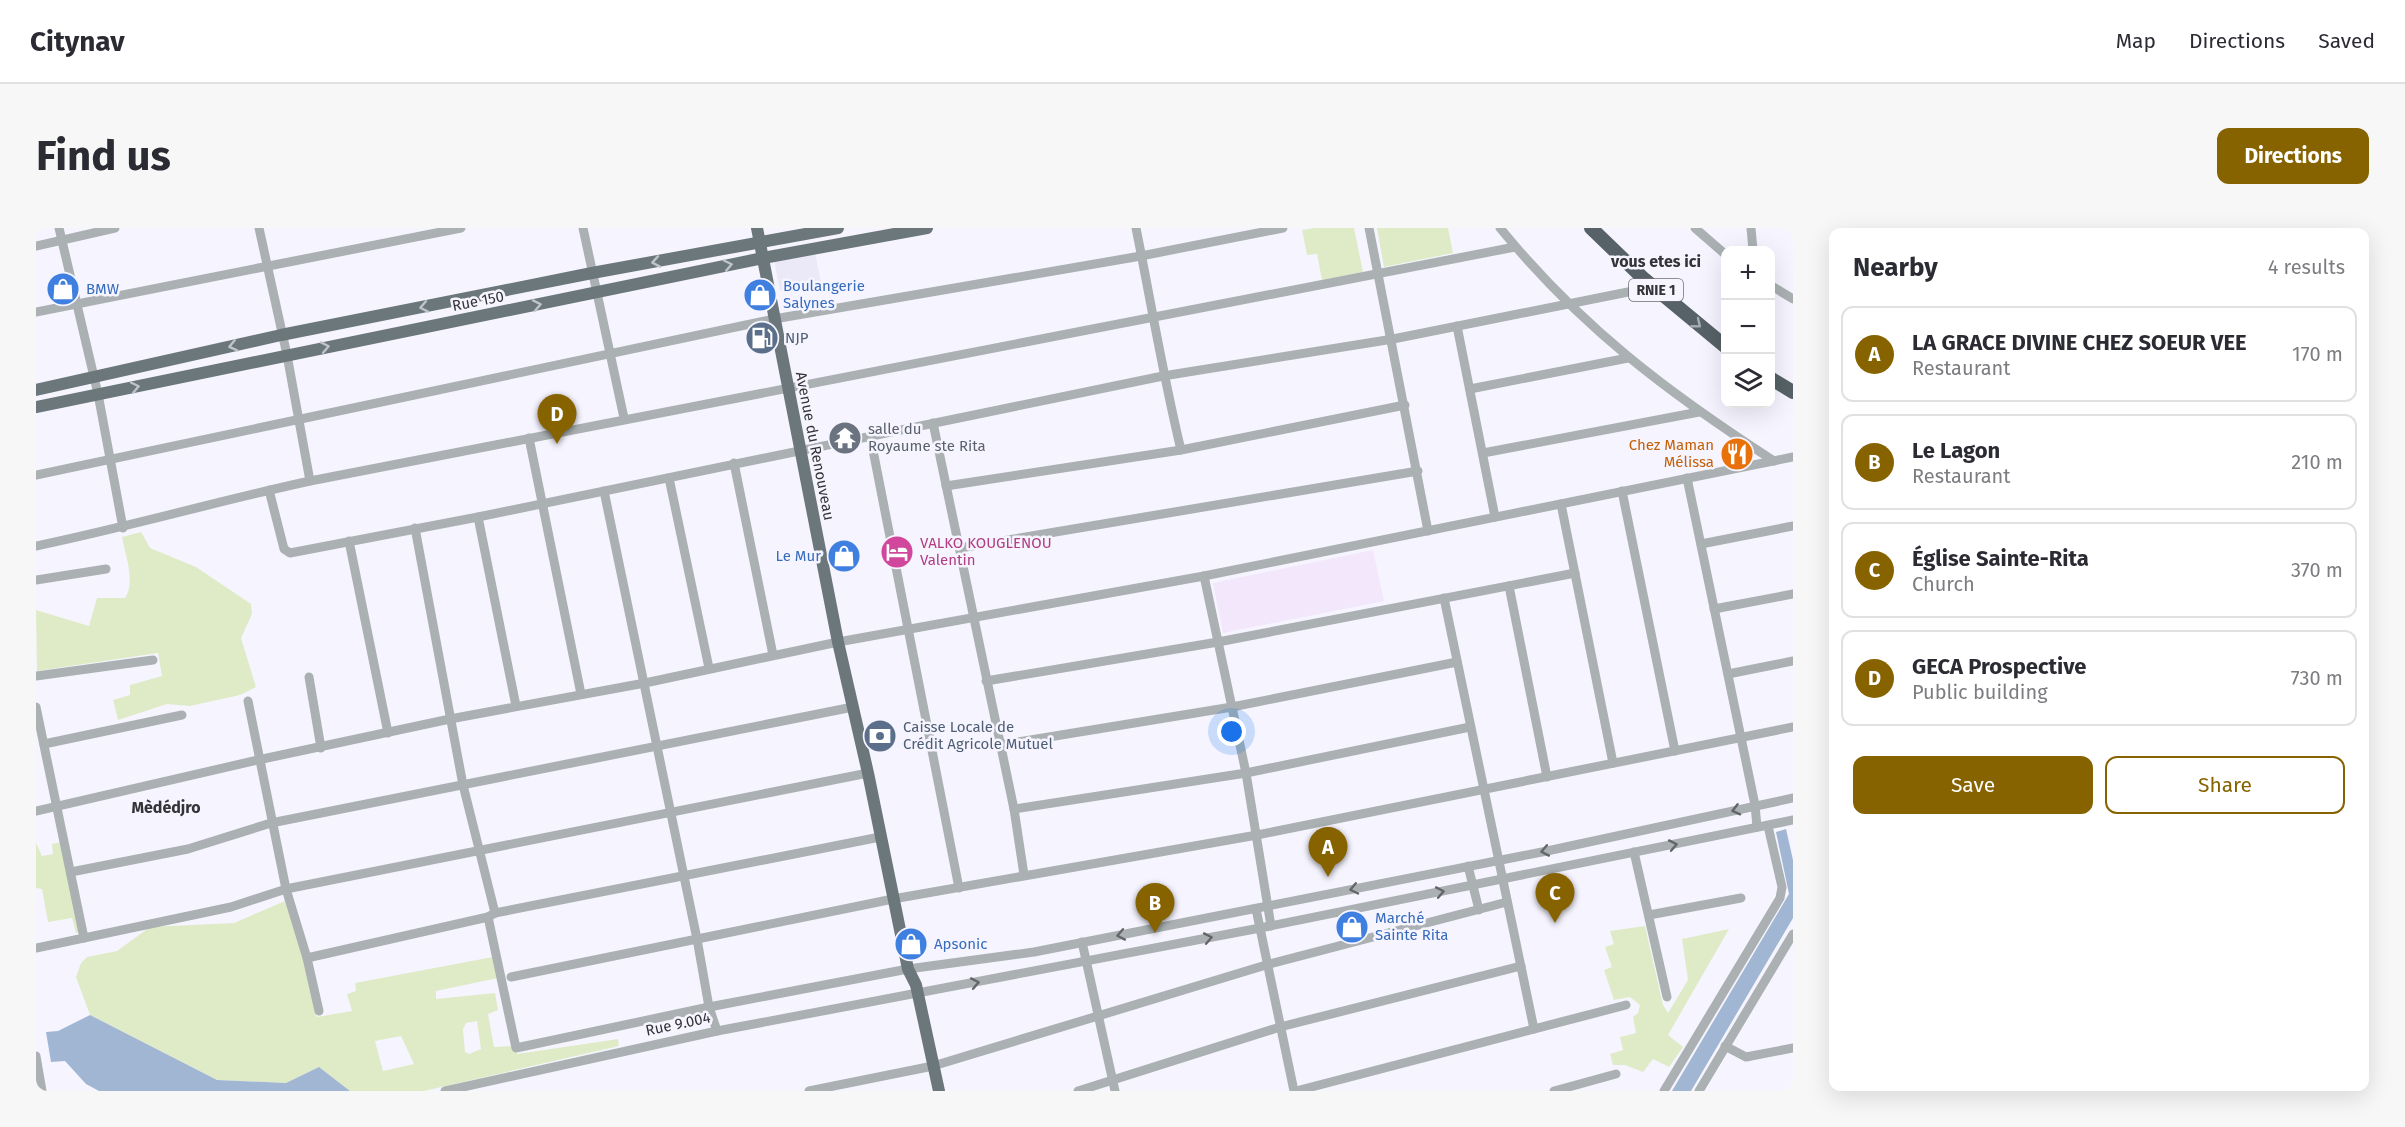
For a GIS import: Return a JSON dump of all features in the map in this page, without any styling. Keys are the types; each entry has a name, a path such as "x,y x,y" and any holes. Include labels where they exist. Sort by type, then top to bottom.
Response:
{"highway":[{"name":"RNIE 1","path":"1591,228 1650,285 1721,344"},
{"path":"1775,381 1793,392"}],"main road":[{"name":"Avenue du Renouveau","path":"757,228 838,642 868,773 908,969 917,989 939,1091"},
{"name":"Rue 150","path":"36,390 281,335 592,273 838,228"},
{"name":"Rue 150","path":"36,407 763,258 927,228"}],"street":[{"path":"59,228 98,394 123,528"},
{"path":"36,246 115,228"},
{"path":"259,228 310,481"},
{"path":"36,312 75,302 461,228"},
{"path":"583,228 624,418"},
{"path":"1136,228 1163,376 1181,450"},
{"path":"36,475 774,319 1141,256 1283,228"},
{"path":"1370,228 1428,531"},
{"path":"1500,228 1569,304 1628,358 1699,412 1774,461"},
{"path":"1695,228 1721,251"},
{"path":"1751,228 1753,246"},
{"path":"36,546 123,528 310,481 624,418 1154,319 1515,247"},
{"path":"1775,288 1793,300"},
{"path":"269,490 285,552 478,517 1163,376 1393,339 1633,291"},
{"path":"1457,326 1495,517"},
{"path":"1470,389 1628,358"},
{"path":"946,486 1181,450 1405,405"},
{"path":"1483,453 1699,412"},
{"path":"933,423 1014,809 1024,875"},
{"path":"870,435 910,629 959,888"},
{"path":"529,438 581,694"},
{"path":"36,811 450,719 645,683 838,642 1204,576 1793,457"},
{"path":"734,463 773,655"},
{"path":"960,548 1418,471"},
{"path":"669,478 709,668"},
{"path":"1687,478 1755,805 1757,827"},
{"path":"604,491 658,746 709,1006 717,1031"},
{"path":"1622,491 1675,751"},
{"path":"1561,504 1613,763"},
{"path":"478,517 516,706"},
{"path":"1701,544 1793,526"},
{"path":"415,528 450,719 491,915"},
{"path":"349,541 388,733"},
{"path":"36,580 105,568"},
{"path":"987,681 1218,642 1575,573"},
{"path":"1204,576 1246,773 1271,926"},
{"path":"1509,586 1547,777"},
{"path":"1714,609 1793,594"},
{"path":"1444,598 1534,1029"},
{"path":"36,676 153,660"},
{"path":"1728,674 1793,661"},
{"path":"1000,745 1232,707 1457,662"},
{"path":"309,677 321,748"},
{"path":"248,701 258,760 286,889 307,958 319,1011"},
{"path":"36,707 84,938"},
{"path":"71,872 188,849 272,823 853,707"},
{"path":"44,744 182,715"},
{"path":"1014,809 1246,773 1470,726"},
{"path":"511,977 893,899 1257,835 1793,727"},
{"path":"36,948 231,907 286,889 478,848 868,773"},
{"path":"1792,798 1793,809"},
{"name":"Rue 9.004","path":"491,915 516,1048 709,1006 908,969 1034,952 1267,907 1637,833 1792,798"},
{"name":"Rue 9.004","path":"445,1091 917,989 1086,962 1793,820"},
{"path":"1664,1091 1780,898 1782,887 1768,826"},
{"path":"307,958 491,915 880,837"},
{"path":"1634,852 1668,996"},
{"path":"1468,866 1479,910"},
{"path":"1649,915 1741,898"},
{"path":"809,1091 933,1066 1266,965 1507,902"},
{"path":"1256,909 1266,965 1295,1091 1626,1005"},
{"path":"1699,1091 1793,934"},
{"path":"1083,942 1115,1091"},
{"path":"1078,1091 1280,1027 1521,966"},
{"path":"1725,1046 1746,1057 1793,1048"},
{"path":"36,1056 42,1091"},
{"path":"1554,1091 1616,1074"}],"shaded area":[{"path":"815,252 821,283 780,291 774,260"},
{"path":"1373,550 1384,601 1223,633 1213,583"}],"green space":[{"path":"1354,228 1363,272 1322,280 1317,254 1307,255 1302,230"},
{"path":"1377,228 1448,228 1453,253 1384,267"},
{"path":"141,532 150,548 196,567 251,604 252,614 241,638 256,687 240,695 190,706 167,704 118,720 113,700 130,695 130,685 162,676 158,653 37,671 36,610 89,626 97,598 125,598 130,585 130,577 122,537"},
{"path":"62,842 80,932 76,933 72,918 48,922 42,889 36,888 36,843 42,856 53,854 52,844"},
{"path":"285,901 304,959 317,1017 352,1011 347,994 356,991 355,983 498,956 503,977 436,991 436,999 495,993 498,1010 488,1014 494,1047 514,1046 517,1054 618,1039 619,1046 424,1091 350,1091 319,1067 286,1083 217,1080 90,1015 76,977 81,963 87,957 117,951 150,927 234,923","holes":["477,1021 481,1049 469,1054 465,1052 463,1029 466,1023","401,1036 414,1064 383,1071 375,1041"]},
{"path":"1645,926 1663,1005 1668,1013 1688,980 1682,939 1729,929 1668,1035 1683,1047 1669,1067 1653,1059 1643,1072 1625,1065 1613,1065 1610,1054 1623,1050 1620,1037 1636,1033 1633,1017 1638,1013 1640,1005 1630,997 1614,1000 1604,970 1612,967 1605,947 1614,944 1610,931"}],"water":[{"path":"1786,829 1793,860 1793,918 1691,1091 1672,1091 1789,894 1776,832"},
{"path":"90,1015 217,1080 286,1083 319,1067 350,1091 99,1091 86,1084 65,1061 51,1062 46,1032 58,1031"}],"place":[{"name":"BMW","path":"63,289"},
{"name":"Boulangerie Salynes","path":"760,295"},
{"name":"NJP","path":"762,338"},
{"name":"salle du Royaume ste Rita","path":"845,438"},
{"name":"GECA Prospective","path":"557,444"},
{"name":"Chez Maman Mélissa","path":"1737,454"},
{"name":"VALKO KOUGLENOU Valentin","path":"897,552"},
{"name":"Le Mur","path":"844,556"},
{"name":"Caisse Locale de Crédit Agricole Mutuel","path":"880,736"},
{"name":"LA GRACE DIVINE CHEZ SOEUR VEE","path":"1328,877"},
{"name":"Église Sainte-Rita","path":"1555,923"},
{"name":"Marché Sainte Rita","path":"1352,927"},
{"name":"Le Lagon","path":"1155,933"},
{"name":"Apsonic","path":"911,944"}],"district":[{"name":"vous etes ici","path":"1656,261"},
{"name":"Mèdédjro","path":"166,807"}]}
